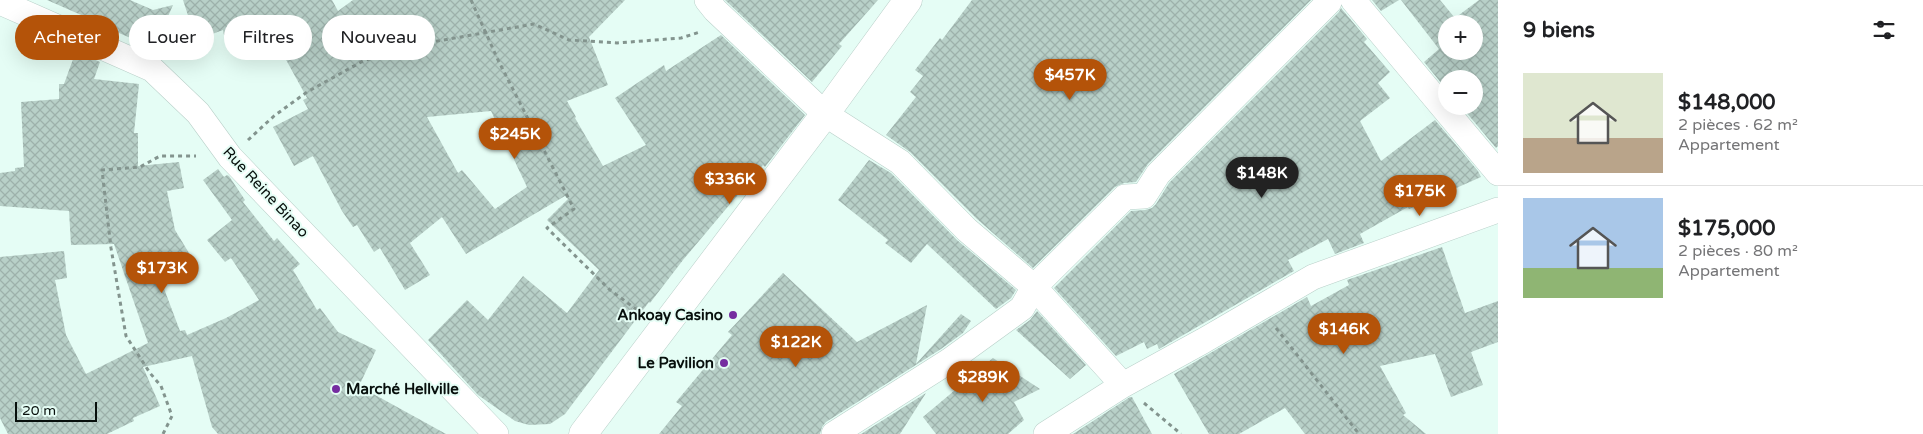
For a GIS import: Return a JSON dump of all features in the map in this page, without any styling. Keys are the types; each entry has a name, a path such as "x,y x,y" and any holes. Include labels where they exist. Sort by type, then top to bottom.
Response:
{"main road":[{"path":"583,434 825,114 908,0"}],"street":[{"path":"707,0 715,10 825,114 900,162 967,230 1034,287 1122,384"},
{"path":"834,434 949,361 1022,308 1034,287 1125,197 1144,196 1158,174 1329,0"},
{"path":"1353,0 1498,173"},
{"name":"Rue Reine Binao","path":"0,2 152,69 198,113 230,157 496,434"},
{"path":"1046,434 1122,384 1314,277 1498,210"}],"path":[{"path":"471,0 498,60 574,209 547,228 610,290 663,329"},
{"path":"163,434 172,416 161,386 150,373 126,336 111,248 102,170 140,166 160,156 230,157 274,116 307,92 363,61 404,47 534,24 569,40 617,43 681,38 729,22"},
{"path":"1261,307 1359,434"},
{"path":"1122,384 1181,434"}],"building":[{"path":"47,0 130,0 153,10 173,5 169,15 129,15 129,37 119,33 119,15 81,15"},
{"path":"183,0 332,0 338,11 353,0 625,0 589,37 608,85 567,101 603,166 646,145 615,98 664,65 666,71 721,35 805,115 765,167 763,165 649,302 565,414 550,424 529,425 515,421 478,395 428,340 467,300 488,320 523,276 567,313 599,270 547,220 568,199 565,196 466,254 442,217 410,243 430,275 405,290 380,248 374,252 357,225 353,227 342,211 313,156 294,166 273,127 308,109 303,100 307,98 286,60 312,60 312,15 224,15 224,35 223,30 214,33 214,15 188,15","holes":["491,111 527,187 495,209 462,170 458,173 427,117"]},
{"path":"725,0 878,0 839,44 842,46 812,82"},
{"path":"972,0 1311,0 1148,164 1136,182 1124,183 1115,187 1033,268 977,219 910,152 886,135 916,97 910,92 923,76 915,70 940,38 942,40"},
{"path":"1372,0 1399,0 1381,11"},
{"path":"1401,0 1440,0 1452,15 1438,15 1438,48"},
{"path":"1479,0 1498,0 1498,146 1496,148 1468,115 1483,115 1483,70 1438,70 1438,79 1424,62 1438,50 1438,60 1483,60 1483,15 1459,15"},
{"path":"1341,8 1367,39 1364,42 1390,72 1378,83 1390,98 1360,121 1381,161 1435,120 1481,177 1409,209 1408,207 1360,234 1364,243 1335,254 1328,239 1288,260 1294,271 1159,349 1157,344 1147,349 1144,342 1116,356 1054,288 1131,211 1152,208 1169,183"},
{"path":"73,60 96,60 100,62 94,79 139,84 134,133 138,133 138,166 179,162 184,188 167,191 175,230 192,258 160,278 180,331 185,330 187,335 226,318 259,300 231,258 225,262 207,240 232,220 203,180 218,169 224,177 229,176 245,200 243,202 274,241 277,238 300,264 293,270 317,310 320,308 338,332 376,350 359,386 446,434 218,434 212,427 192,356 143,367 160,406 133,418 134,421 107,434 8,434 0,418 0,257 64,251 67,278 55,280 66,335 86,374 148,343 114,244 71,245 69,211 0,206 0,173 15,171 15,168 24,167 21,102 59,99 59,84 64,84"},
{"path":"869,160 891,173 957,240 1016,290 1011,298 996,309 927,244 911,263 885,243 888,240 838,200"},
{"path":"1442,247 1465,313 1498,301 1498,342 1471,352 1483,385 1451,397 1435,354 1380,366 1406,413 1403,415 1426,434 1305,434 1285,408 1239,434 1209,434 1174,374 1307,297 1311,306 1349,285 1347,280"},
{"path":"783,273 857,342 927,305 916,364 961,314 971,321 963,333 941,349 826,422 820,434 659,434 682,406 676,402 732,335 728,332"},
{"path":"1037,311 1086,365 1070,379 1016,330 1030,320"},
{"path":"993,358 1040,389 1014,402 1024,420 1008,434 936,434 923,417"},
{"path":"926,393 900,434 861,434"},
{"path":"1130,397 1132,397 1152,434 1073,434"}],"place":[{"name":"Ankoay Casino","path":"733,315"},
{"name":"Le Pavilion","path":"724,363"},
{"name":"Marché Hellville","path":"336,389"}]}
